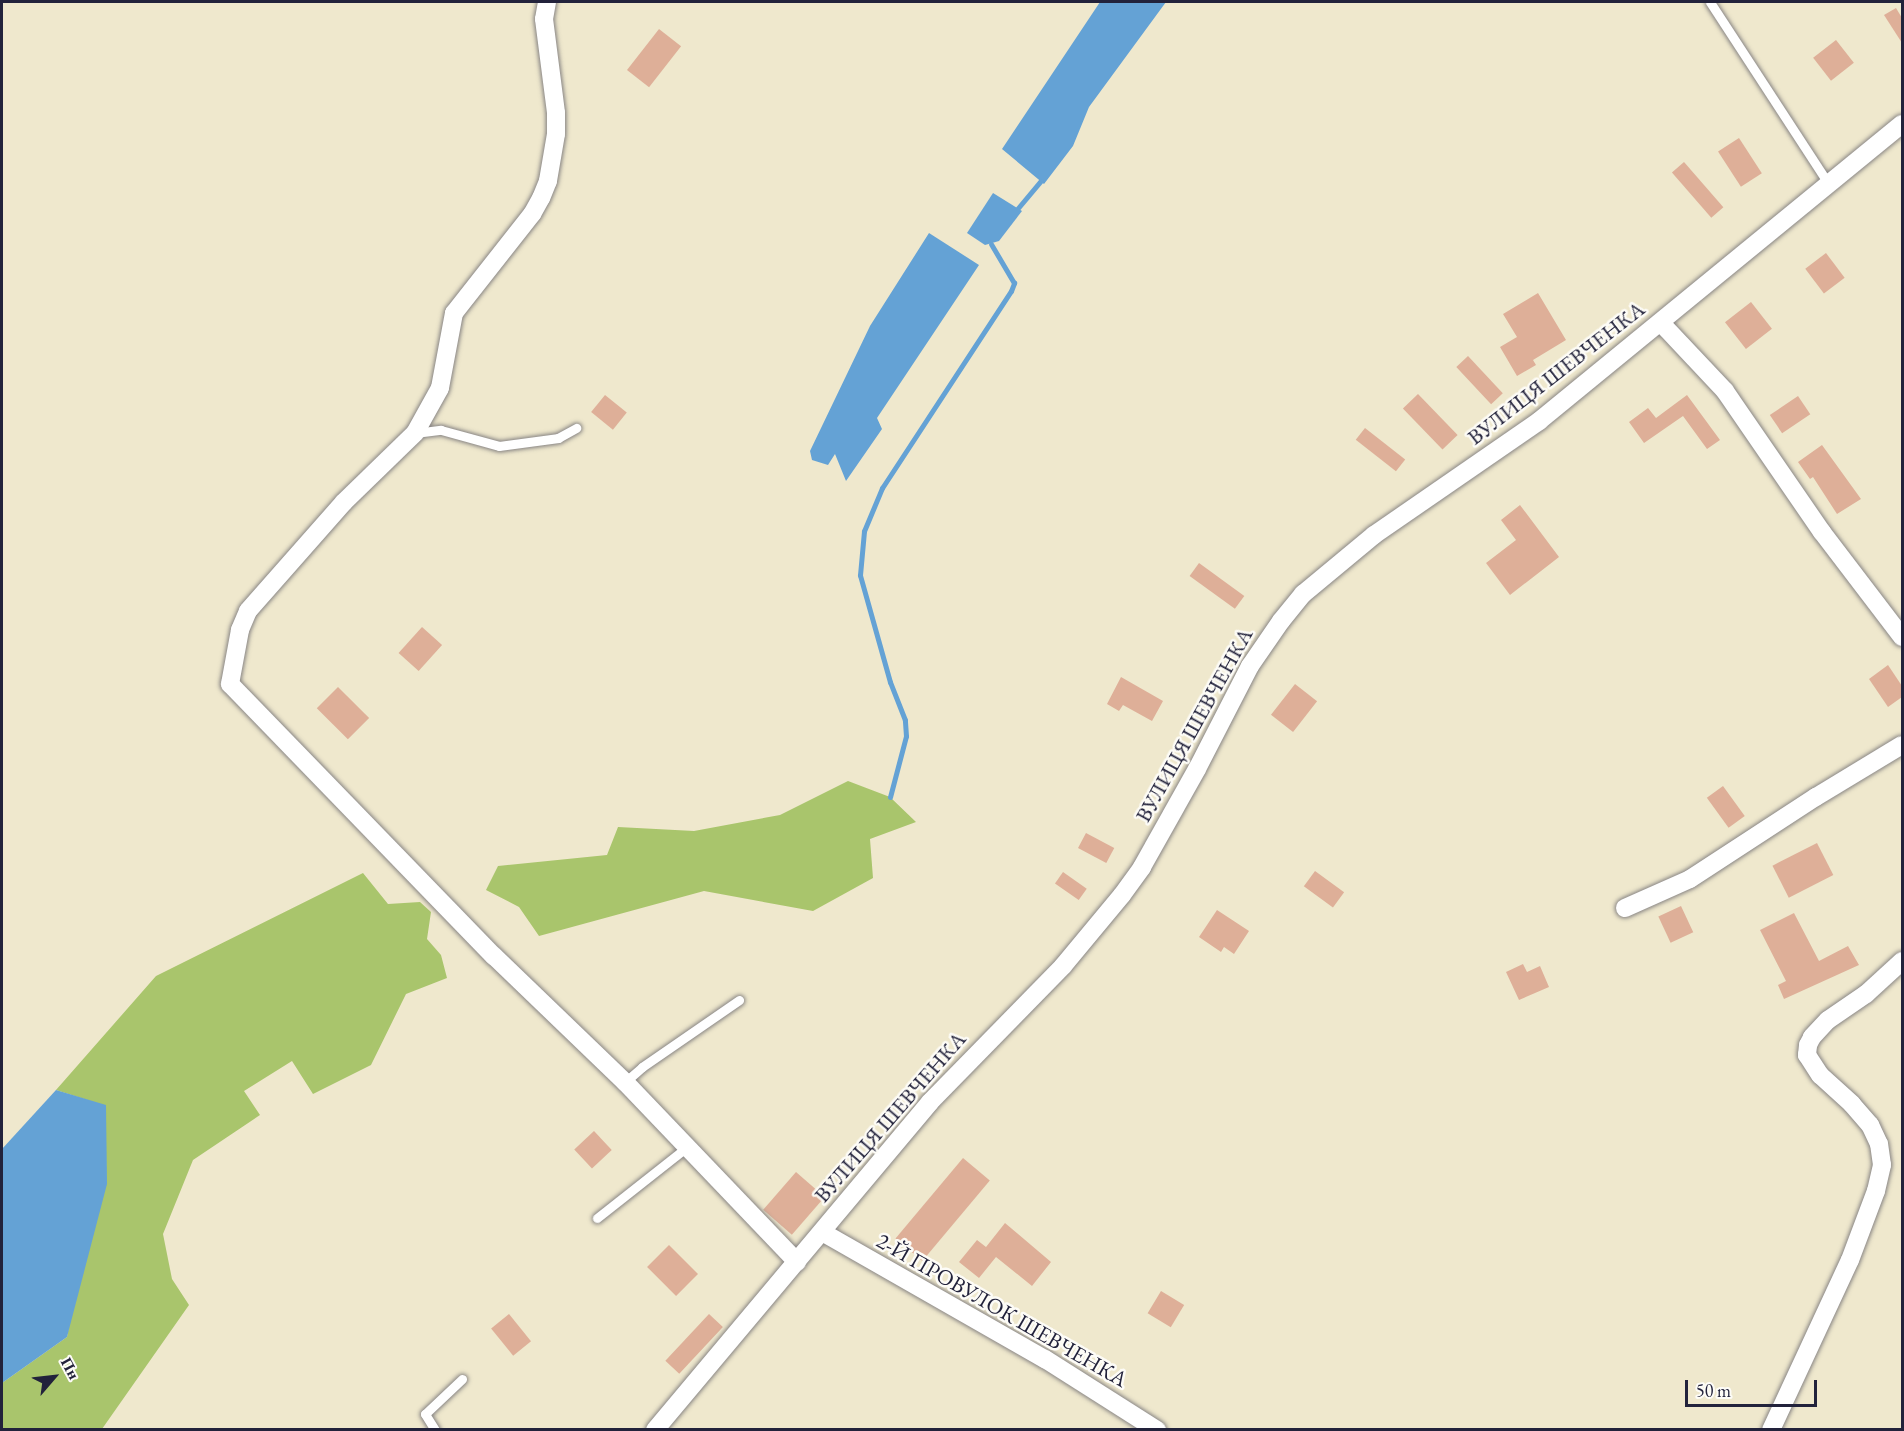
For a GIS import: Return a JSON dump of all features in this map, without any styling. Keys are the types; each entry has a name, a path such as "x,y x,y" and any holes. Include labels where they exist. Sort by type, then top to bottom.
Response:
{"street":[{"path":"547,2 544,19 556,113 554,152 548,181 532,214 454,312 440,388 415,433 344,502 260,595 240,630 230,684 494,956 626,1082 797,1262"},
{"name":"ВУЛИЦЯ ШЕВЧЕНКА","path":"655,1430 930,1102 1063,966 1122,895 1142,867 1192,779 1250,666 1303,594 1374,535 1539,421 1902,124"},
{"path":"1661,323 1725,391 1822,532 1902,637"},
{"path":"1625,908 1690,879 1816,797 1902,745"},
{"path":"1771,1430 1850,1260 1876,1191 1882,1165 1879,1144 1870,1125 1852,1104 1820,1075 1807,1054 1808,1046 1812,1036 1828,1020 1866,994 1902,961"},
{"name":"2-Й ПРОВУЛОК ШЕВЧЕНКА","path":"822,1232 1045,1359 1157,1430"}],"lane":[{"path":"1710,2 1828,183"},
{"path":"415,433 441,430 499,446 558,438 576,428"},
{"path":"626,1082 642,1066 739,1000"},
{"path":"597,1218 687,1147"},
{"path":"435,1430 425,1414 462,1379"}],"green space":[{"path":"848,781 890,797 916,822 870,839 873,878 813,911 704,891 539,936 519,907 486,890 498,866 607,855 618,827 694,831 780,815"},
{"path":"363,873 388,904 420,902 431,912 427,939 441,955 447,978 406,994 371,1065 313,1094 292,1061 244,1091 260,1115 193,1160 163,1234 172,1279 189,1305 102,1429 2,1429 2,1383 67,1337 106,1106 56,1090 156,976"}],"water":[{"path":"1100,2 1166,2 1089,107 1073,146 1044,184 1002,149"},
{"path":"993,193 1022,211 999,241 985,245 967,233"},
{"path":"929,233 979,265 877,418 882,429 846,481 835,454 828,465 812,460 810,451 870,326"},
{"path":"56,1090 106,1105 107,1184 67,1337 2,1383 2,1149"}],"building":[{"path":"1896,8 1902,18 1902,43 1884,15"},
{"path":"659,29 681,46 649,87 627,70"},
{"path":"1836,40 1854,63 1831,81 1813,58"},
{"path":"1739,138 1762,173 1741,187 1718,152"},
{"path":"1684,162 1723,207 1711,218 1672,172"},
{"path":"1826,253 1845,278 1824,293 1805,269"},
{"path":"1538,293 1566,340 1533,360 1536,365 1517,376 1500,347 1517,337 1503,314"},
{"path":"1751,302 1772,329 1746,349 1725,322"},
{"path":"1468,356 1503,393 1491,404 1456,367"},
{"path":"1418,394 1458,435 1442,450 1403,409"},
{"path":"605,395 627,413 613,430 591,412"},
{"path":"1687,395 1720,440 1707,449 1683,416 1644,443 1629,422 1648,408 1656,418"},
{"path":"1798,396 1810,414 1782,433 1770,415"},
{"path":"1365,428 1405,459 1396,471 1356,440"},
{"path":"1822,445 1861,499 1837,514 1813,477 1810,479 1798,462"},
{"path":"1520,505 1559,557 1510,595 1486,563 1516,540 1501,520"},
{"path":"1199,563 1244,596 1235,609 1190,576"},
{"path":"422,627 442,645 419,671 399,653"},
{"path":"1888,665 1902,686 1902,697 1888,707 1869,679"},
{"path":"1121,677 1163,701 1152,721 1123,705 1119,711 1107,704"},
{"path":"1295,684 1317,701 1293,732 1271,715"},
{"path":"338,687 369,718 348,739 317,708"},
{"path":"1723,786 1745,816 1729,828 1707,798"},
{"path":"1086,833 1114,848 1106,863 1078,848"},
{"path":"1817,843 1833,875 1789,898 1772,866"},
{"path":"1315,871 1344,892 1333,908 1304,886"},
{"path":"1063,872 1087,889 1079,900 1055,883"},
{"path":"1681,906 1693,932 1671,943 1658,917"},
{"path":"1217,910 1249,931 1234,954 1224,947 1221,952 1199,937"},
{"path":"1794,913 1819,961 1848,946 1859,965 1784,999 1778,985 1786,981 1760,930"},
{"path":"1523,964 1527,972 1540,966 1549,987 1519,1000 1506,972"},
{"path":"594,1131 612,1150 592,1168 574,1149"},
{"path":"963,1158 990,1180 922,1261 896,1238"},
{"path":"796,1172 825,1197 792,1235 763,1210"},
{"path":"1005,1223 1051,1262 1032,1286 996,1257 979,1278 959,1262 977,1240 986,1247"},
{"path":"669,1245 698,1274 676,1296 647,1267"},
{"path":"1161,1291 1184,1305 1171,1327 1148,1313"},
{"path":"509,1314 531,1341 513,1356 491,1328"},
{"path":"709,1314 723,1327 679,1374 665,1361"}],"waterway":[{"path":"1018,208 1041,181"},
{"path":"890,797 906,736 905,720 890,682 860,575 864,531 882,488 1011,291 1014,283 991,244"}]}
